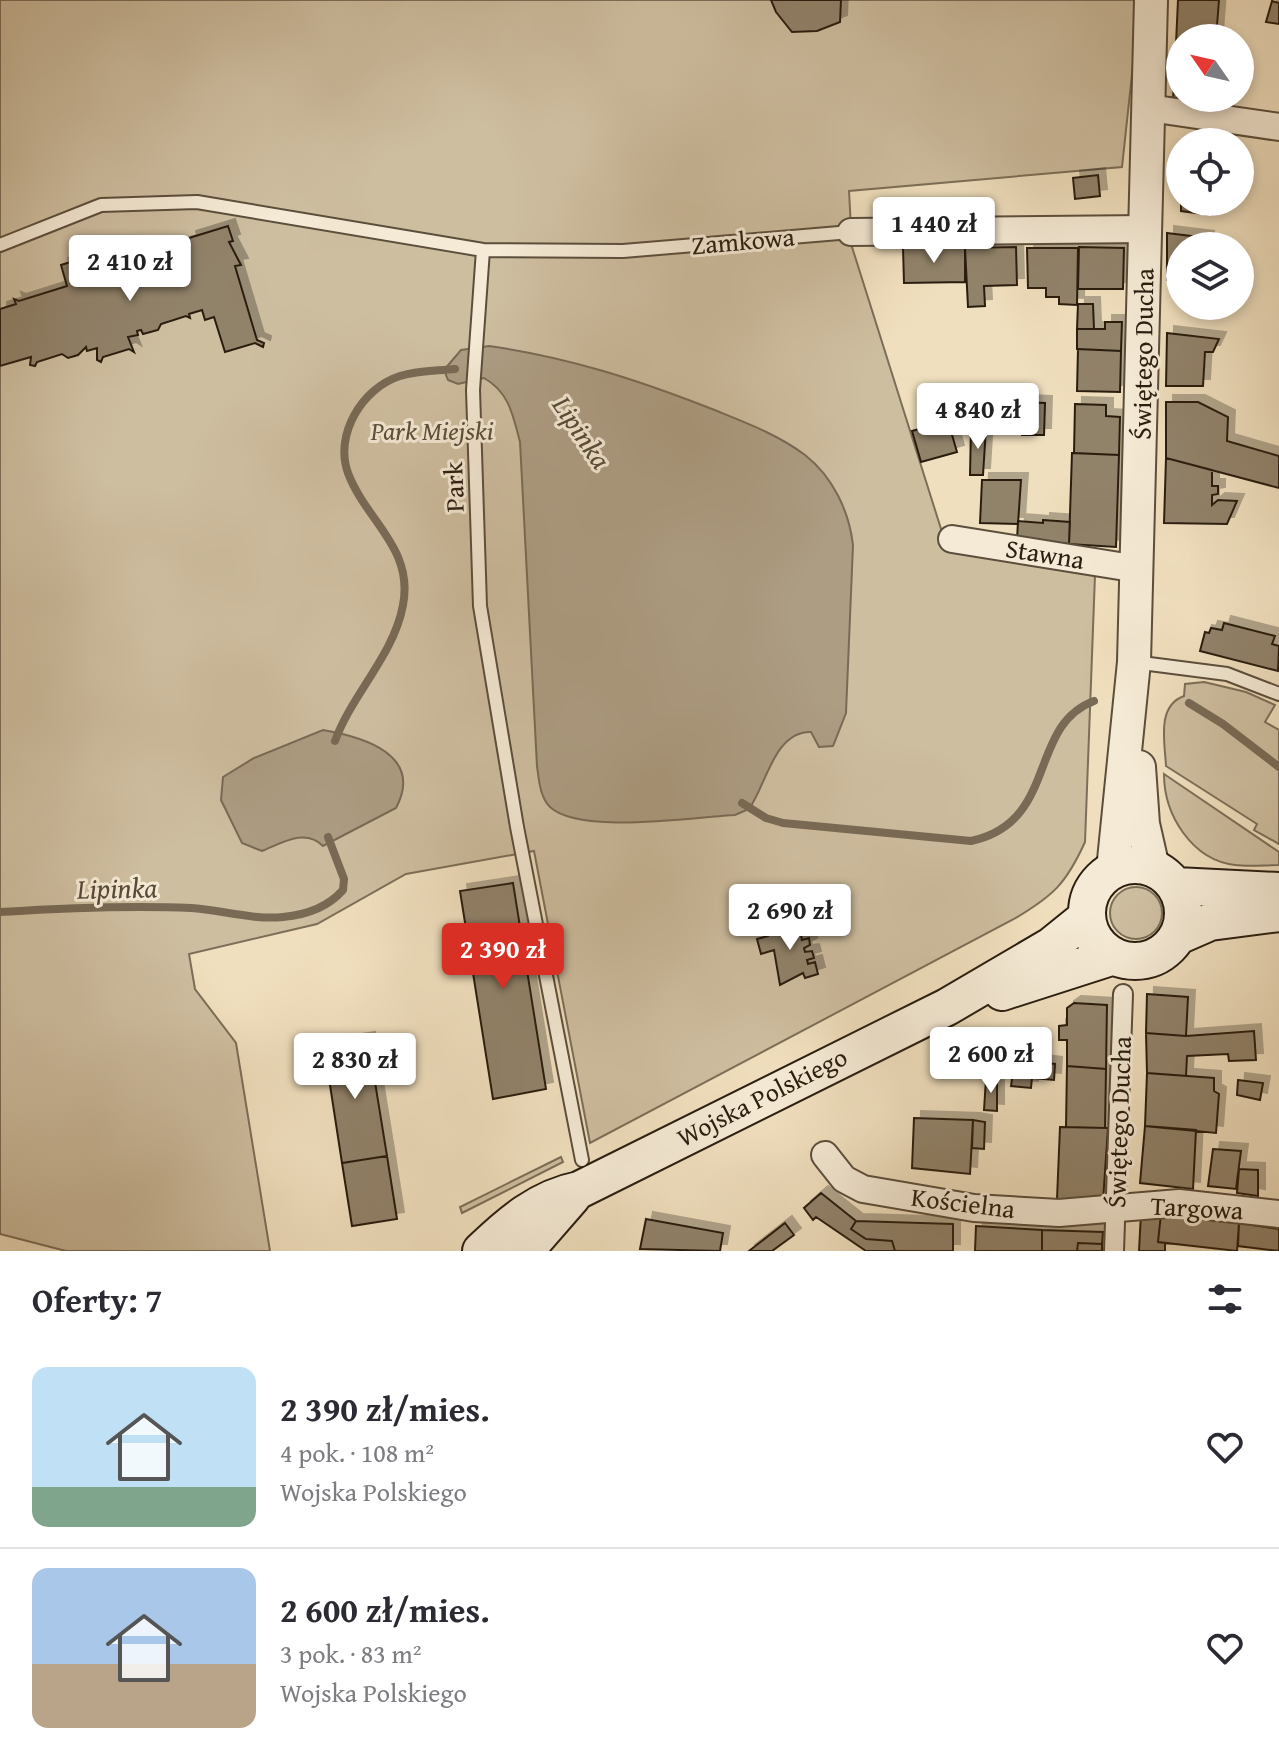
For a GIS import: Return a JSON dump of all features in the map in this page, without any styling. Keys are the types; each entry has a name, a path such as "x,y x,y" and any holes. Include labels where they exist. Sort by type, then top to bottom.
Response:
{"main road":[{"path":"1279,891 1164,877 1132,865 1113,870 1093,890 1087,917 1095,940 1114,956 1143,961 1157,956 1178,936 1210,922 1279,913"},
{"path":"1164,877 1183,911 1178,936"},
{"name":"Wojska Polskiego","path":"481,1251 537,1204 580,1175 947,1007 1051,946 1087,917"},
{"name":"Wojska Polskiego","path":"947,1007 1114,956"},
{"name":"Wojska Polskiego","path":"525,1251 580,1175"}],"street":[{"name":"Świętego Ducha","path":"1113,870 1134,662 1151,0"},
{"path":"1149,108 1279,127"},
{"name":"Zamkowa","path":"851,232 1146,229"},
{"name":"Stawna","path":"952,539 1138,569"},
{"name":"Świętego Ducha","path":"1130,708 1143,824 1164,877"},
{"name":"Świętego Ducha","path":"1114,1251 1123,994"},
{"name":"Kościelna","path":"825,1155 844,1179 863,1189 974,1208 1059,1213 1115,1209"},
{"name":"Targowa","path":"1115,1209 1141,1204 1179,1203 1279,1214"}],"lane":[{"path":"0,245 101,205 197,202 483,250"},
{"name":"Zamkowa","path":"483,250 623,251 851,232"},
{"name":"Park","path":"483,250 473,390 480,606 580,1175"},
{"path":"1134,662 1227,674 1279,694"}],"green space":[{"name":"Park Miejski","path":"0,0 1140,0 1122,167 849,191 852,247 948,551 1095,575 1085,842 1057,888 1014,919 590,1143 534,851 406,874 317,924 189,954 195,989 236,1043 270,1251 66,1251 0,1234"},
{"path":"1204,682 1246,692 1275,705 1265,722 1279,730 1279,844 1254,830 1257,824 1166,766 1164,726 1169,708 1184,696 1185,684"},
{"path":"1164,774 1279,852 1279,865 1235,865 1220,861 1194,845 1183,833 1169,805"},
{"path":"1136,887 1154,895 1162,913 1154,931 1136,939 1118,931 1110,913 1118,895"},
{"path":"561,1157 563,1162 462,1213 460,1207"}],"water":[{"path":"489,346 547,356 602,371 657,388 748,424 805,455 824,474 838,496 848,520 853,545 846,713 833,746 819,747 811,732 788,740 772,762 749,809 735,815 611,822 565,815 550,807 544,798 537,766 520,442 509,405 499,390 484,378 458,384 448,380 444,370 461,350"},
{"path":"323,730 371,744 396,762 402,774 403,790 396,808 323,846 309,838 285,841 262,851 242,843 221,800 223,777 254,758"}],"building":[{"path":"771,0 841,0 840,22 817,31 792,32 776,12"},
{"path":"1178,0 1219,0 1217,24 1177,24"},
{"path":"1272,1 1279,3 1279,24 1266,22"},
{"path":"1098,175 1100,196 1075,199 1073,178"},
{"path":"228,226 233,241 229,242 241,265 235,266 257,340 264,343 263,347 255,343 225,352 214,317 205,320 202,310 189,314 190,318 186,316 161,324 158,330 143,334 141,330 137,331 138,335 128,337 134,352 129,349 103,357 101,362 97,360 97,348 87,351 86,347 78,355 68,358 62,354 37,362 35,366 30,365 31,357 0,366 0,309 16,304 14,299 19,301 67,286 61,265 112,249 119,270 167,255 170,250 173,256 180,254 178,246 190,242 189,238"},
{"path":"1016,247 1017,285 984,286 985,306 968,307 965,248"},
{"path":"1079,247 1124,248 1123,289 1078,289"},
{"path":"903,248 965,248 965,282 904,283"},
{"path":"1027,248 1078,248 1077,305 1059,304 1059,297 1046,297 1046,288 1028,288"},
{"path":"1078,304 1093,304 1094,329 1077,329"},
{"path":"1105,322 1122,322 1121,351 1077,349 1077,329 1105,329"},
{"path":"1167,333 1219,339 1213,352 1205,352 1203,386 1166,386"},
{"path":"1078,349 1121,351 1120,392 1077,391"},
{"path":"1022,402 1045,403 1044,435 1022,435"},
{"path":"1166,402 1198,402 1228,417 1227,441 1279,456 1279,488 1166,458"},
{"path":"959,404 971,404 971,429 959,429"},
{"path":"1075,404 1106,405 1106,416 1120,417 1119,455 1074,453"},
{"path":"948,421 957,452 921,462 912,431"},
{"path":"971,428 986,428 983,475 970,475"},
{"path":"1072,453 1119,455 1116,547 1069,544"},
{"path":"1166,458 1212,470 1212,486 1218,486 1218,494 1212,495 1212,505 1218,500 1237,501 1227,524 1164,523"},
{"path":"982,480 1021,480 1018,524 980,523"},
{"path":"1043,520 1070,522 1069,544 1017,540 1018,521 1043,523"},
{"path":"1224,623 1275,636 1272,644 1279,646 1278,671 1200,651 1205,632 1209,633 1211,628 1222,630"},
{"path":"513,883 546,1089 493,1099 460,891"},
{"path":"807,919 811,927 801,935 802,940 809,938 810,945 804,948 805,952 812,951 814,958 807,960 808,964 815,962 818,974 805,978 803,973 780,985 774,950 761,954 757,939 768,936 768,932 795,929 794,925"},
{"path":"1147,994 1188,997 1186,1036 1146,1033"},
{"path":"1074,1003 1107,1005 1106,1069 1067,1066 1067,1040 1059,1040 1059,1026 1067,1025 1067,1008"},
{"path":"1254,1031 1256,1060 1229,1061 1228,1054 1187,1056 1186,1076 1147,1073 1146,1033 1186,1036"},
{"path":"368,1039 387,1156 342,1163 324,1046"},
{"path":"989,1056 1055,1064 1054,1080 1032,1078 1031,1088 1011,1086 1013,1072 988,1071"},
{"path":"1067,1066 1106,1069 1105,1128 1066,1127"},
{"path":"1147,1073 1214,1078 1214,1091 1219,1094 1216,1133 1145,1126"},
{"path":"986,1079 997,1080 997,1111 984,1110"},
{"path":"1238,1080 1263,1083 1260,1100 1237,1095"},
{"path":"914,1118 973,1120 970,1174 912,1168"},
{"path":"973,1120 985,1122 984,1149 972,1148"},
{"path":"1145,1126 1196,1130 1193,1189 1140,1183"},
{"path":"1060,1127 1108,1128 1103,1201 1057,1199"},
{"path":"1213,1149 1241,1151 1236,1189 1208,1186"},
{"path":"387,1156 397,1219 352,1226 342,1163"},
{"path":"1239,1169 1258,1170 1258,1196 1237,1193"},
{"path":"821,1193 856,1221 851,1229 866,1239 892,1241 895,1251 866,1251 816,1217 813,1220 804,1208"},
{"path":"1141,1213 1161,1214 1158,1242 1165,1243 1165,1251 1139,1251"},
{"path":"1161,1214 1239,1223 1237,1251 1158,1242"},
{"path":"646,1219 723,1233 720,1251 640,1249"},
{"path":"856,1221 953,1224 953,1251 895,1251 892,1241 866,1239 851,1229"},
{"path":"785,1223 794,1235 772,1251 749,1251"},
{"path":"1239,1223 1279,1229 1279,1251 1238,1246"},
{"path":"976,1226 1042,1230 1042,1251 975,1251"},
{"path":"1042,1230 1103,1232 1102,1244 1078,1243 1077,1251 1042,1251"},
{"path":"1078,1243 1102,1244 1102,1251 1077,1251"}],"waterway":[{"name":"Lipinka","path":"335,741 391,641 403,605 405,585 395,551 348,473 345,458 348,429 363,402 386,382 414,373 455,369"},
{"name":"Lipinka","path":"742,803 766,818 783,823 971,841 999,831 1018,815 1031,795 1059,731 1073,713 1094,701"},
{"name":"Lipinka","path":"1189,703 1223,724 1279,767"},
{"name":"Lipinka","path":"0,912 143,907 191,908 260,917 300,914 316,909 343,890 344,879 328,837"}]}
